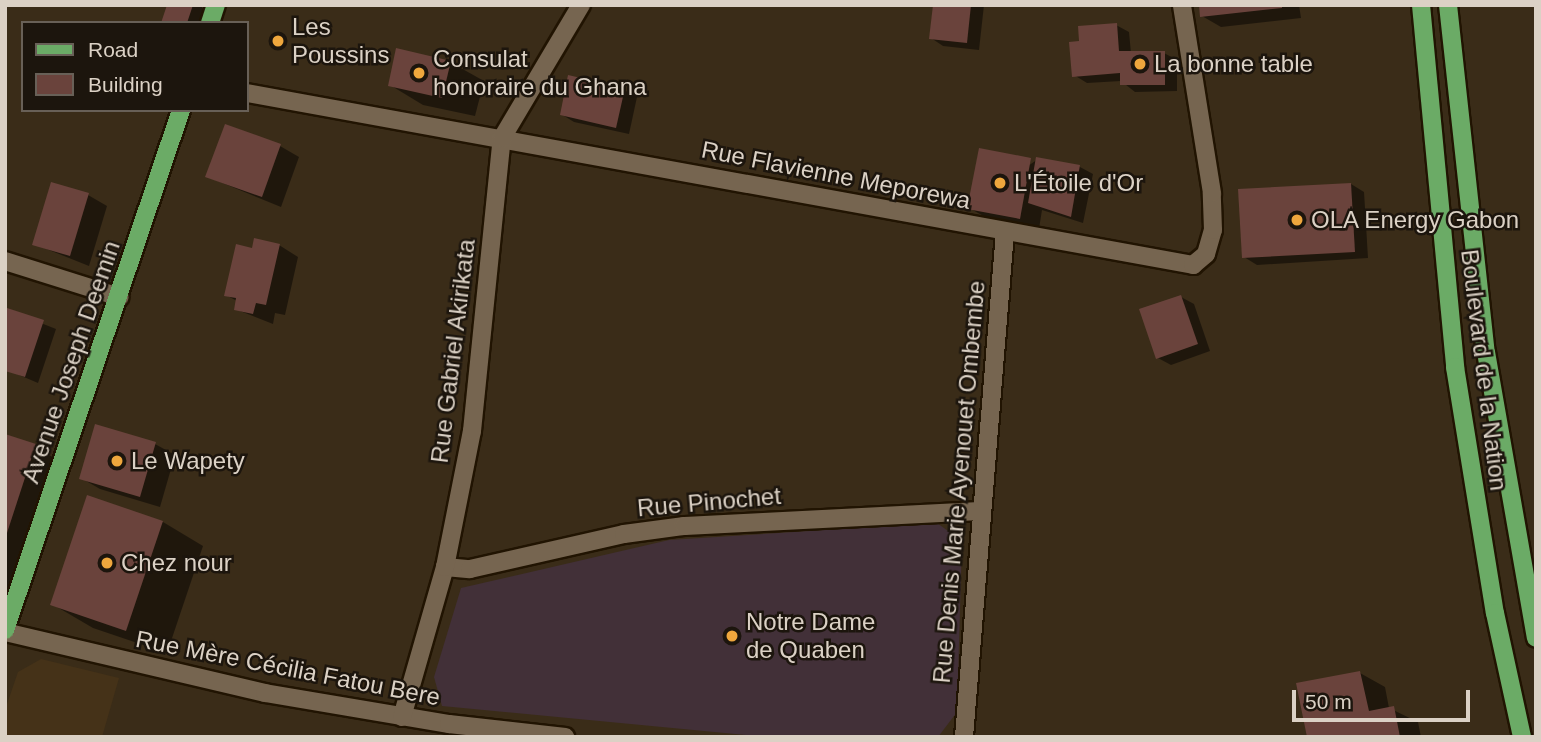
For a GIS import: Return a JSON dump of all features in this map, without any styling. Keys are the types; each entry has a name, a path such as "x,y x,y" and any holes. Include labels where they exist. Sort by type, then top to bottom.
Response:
{"main road":[{"name":"Boulevard de la Nation","path":"1420,5 1455,367 1495,613 1522,737"},
{"name":"Boulevard de la Nation","path":"1448,5 1486,352 1536,638"},
{"name":"Avenue Joseph Deemin","path":"7,622 180,112"}],"street":[{"name":"Rue Gabriel Akirikata","path":"402,717 445,567 477,394 502,138 581,5"},
{"name":"Rue Flavienne Meporewa","path":"248,93 1194,265 1206,254 1213,230 1208,145 1182,5"},
{"name":"Rue Denis Marie Ayenouet Ombembe","path":"964,737 1005,232"},
{"path":"5,261 119,297"},
{"name":"Rue Pinochet","path":"445,567 470,569 624,534 684,526 981,510"},
{"name":"Rue Mère Cécilia Fatou Bere","path":"7,622 265,694 402,717 451,730 565,737"}],"shaded area":[{"path":"937,523 962,541 957,712 938,737 767,737 442,706 434,677 461,588 669,540"},
{"path":"41,659 119,678 102,737 5,737 5,710 18,672"}],"building":[{"path":"167,5 193,5 188,21 162,21"},
{"path":"933,5 971,5 967,43 929,39"},
{"path":"1199,5 1282,5 1282,8 1200,17"},
{"path":"1117,23 1119,51 1165,51 1165,85 1120,85 1120,73 1072,77 1069,42 1079,41 1078,26"},
{"name":"Consulat honoraire du Ghana","path":"396,48 451,61 442,98 388,86"},
{"path":"568,75 625,88 616,128 560,115"},
{"path":"225,124 281,144 262,197 205,177"},
{"path":"979,148 1031,158 1020,219 967,209"},
{"path":"1036,157 1080,165 1071,217 1028,203"},
{"path":"51,182 89,193 70,256 32,245"},
{"name":"OLA Energy Gabon","path":"1351,183 1355,252 1242,258 1238,189"},
{"path":"254,238 280,244 266,305 256,303 253,314 234,310 236,298 224,296 236,244 252,248"},
{"path":"1181,295 1198,344 1156,359 1139,309"},
{"path":"7,308 44,320 25,377 5,371"},
{"name":"Le Wapety","path":"95,424 156,442 140,497 79,479"},
{"path":"5,434 36,444 6,536 5,536"},
{"name":"Chez nour","path":"87,495 163,521 126,631 50,605"},
{"path":"1360,671 1369,711 1394,706 1400,737 1307,737 1296,683"}],"place":[{"name":"Les Poussins","path":"278,41"},
{"name":"La bonne table","path":"1140,64"},
{"name":"Consulat honoraire du Ghana","path":"419,73"},
{"name":"L'Étoile d'Or","path":"1000,183"},
{"name":"OLA Energy Gabon","path":"1297,220"},
{"name":"Le Wapety","path":"117,461"},
{"name":"Chez nour","path":"107,563"},
{"name":"Notre Dame de Quaben","path":"732,636"}]}
